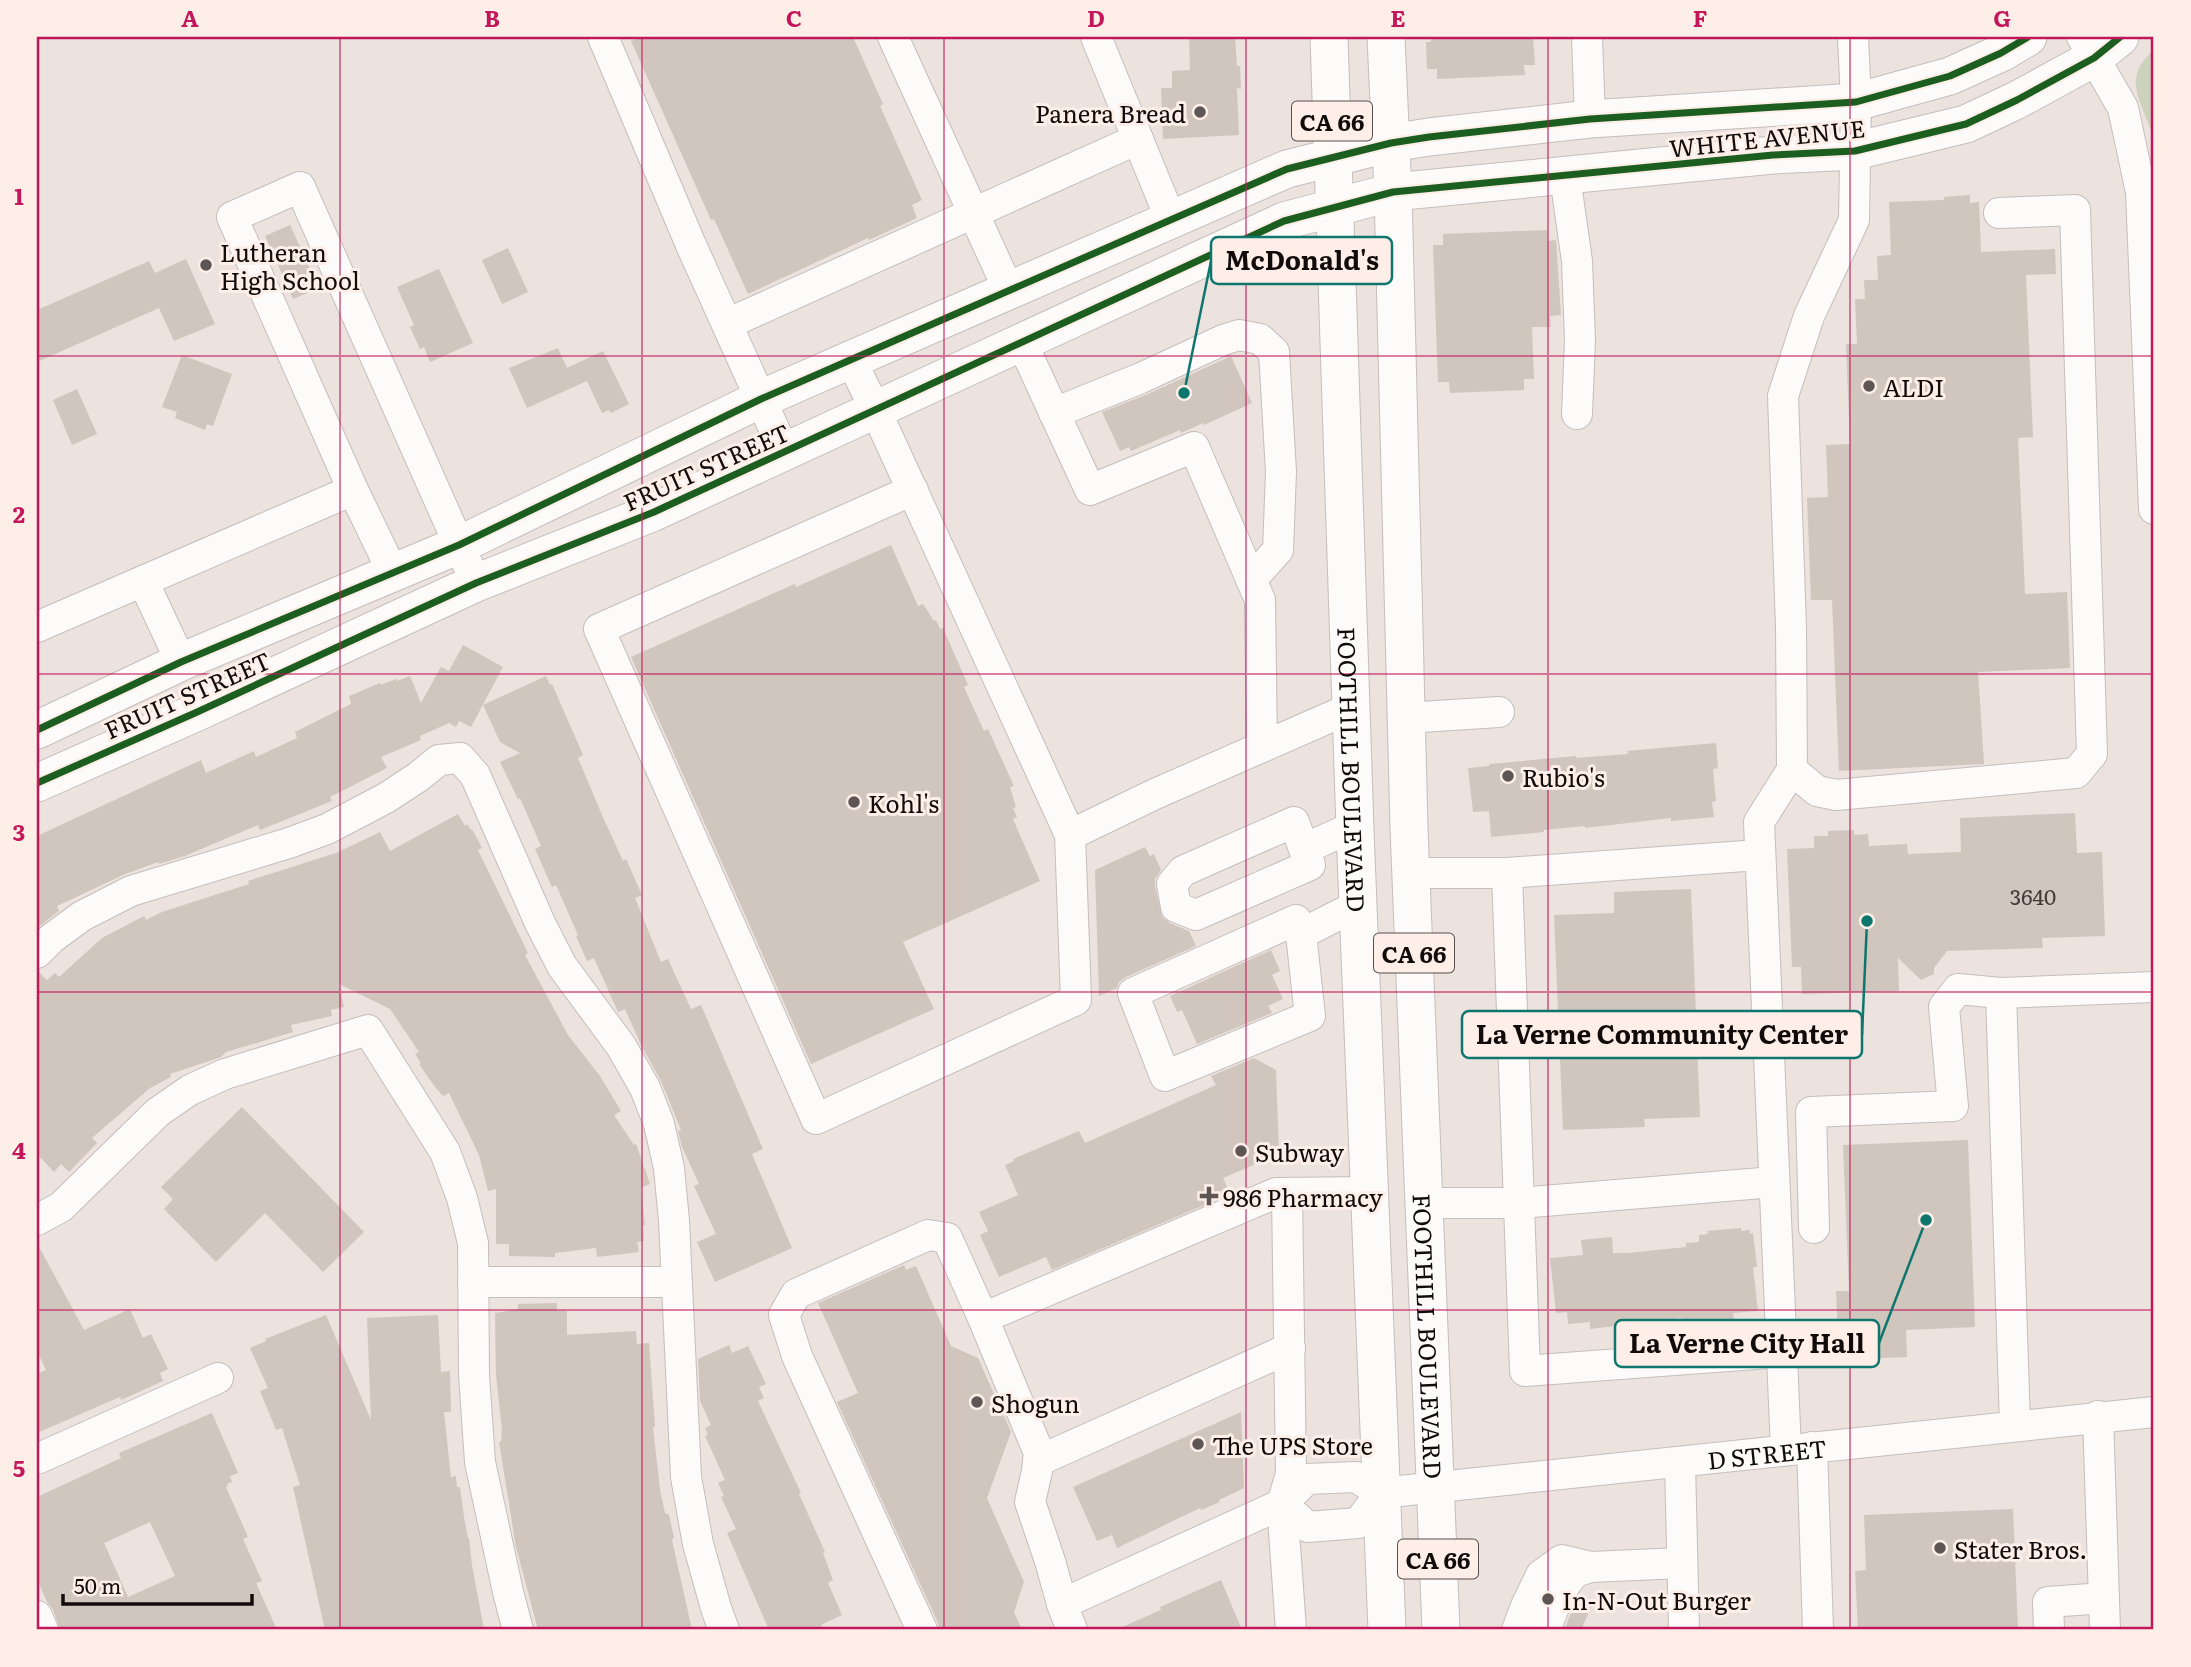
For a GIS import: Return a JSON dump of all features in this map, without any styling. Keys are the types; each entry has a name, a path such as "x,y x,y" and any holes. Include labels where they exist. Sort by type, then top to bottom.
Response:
{"main road":[{"name":"FOOTHILL BOULEVARD","path":"1329,37 1355,826 1387,1630"},
{"name":"FOOTHILL BOULEVARD","path":"1386,37 1393,192 1405,718 1441,1630"},
{"name":"WHITE AVENUE","path":"1332,156 1429,137 1590,120 1856,102 1951,76 2028,37"},
{"name":"WHITE AVENUE","path":"1393,192 1764,156 1855,151 1966,124 2018,100 2098,44"},
{"name":"FRUIT STREET","path":"37,730 181,662 459,545 761,399 1287,169 1332,156"},
{"name":"FRUIT STREET","path":"37,783 476,583 654,512 785,453 1284,221 1393,192"}],"street":[{"path":"603,37 785,453"},
{"path":"893,37 1009,291"},
{"path":"1096,37 1171,220"},
{"path":"1587,37 1590,120"},
{"path":"1818,1630 1799,1449 1782,1352 1759,822 1792,770 1791,627 1783,396 1809,316 1854,220 1856,102 1853,37"},
{"path":"2098,44 2123,108 2141,192 2154,509"},
{"path":"727,324 1138,139"},
{"path":"1565,177 1577,261 1580,340 1577,414"},
{"path":"393,573 353,490 232,217 300,187 476,583"},
{"path":"1792,770 1817,791 1836,795 2076,773 2092,754 2075,210 1999,214"},
{"path":"1054,413 1223,340 1239,335 1260,339 1274,352 1281,483 1278,550 1251,580"},
{"path":"1022,343 1090,490 1194,447 1260,600 1262,747"},
{"path":"851,360 913,490 1070,835 1076,1000 816,1119 599,629 913,490"},
{"path":"37,627 353,490"},
{"path":"143,580 181,662"},
{"path":"1070,835 1155,794 1351,708"},
{"path":"1405,718 1499,712"},
{"path":"37,953 82,916 131,891 327,829 386,798 439,760 460,758 475,775 540,923 562,966 621,1046 645,1088 659,1124 669,1168 686,1476 698,1544 724,1630"},
{"path":"1304,849 1355,826"},
{"path":"1411,873 1507,873 1759,855"},
{"path":"1507,873 1525,1371 1782,1352"},
{"path":"1301,934 1358,905"},
{"path":"1296,920 1301,934 1310,1016 1165,1076 1133,993 1296,920"},
{"path":"1814,1228 1811,1112 1953,1106 1944,1007 1958,989 2001,993 2154,987"},
{"path":"2001,993 2015,1425"},
{"path":"37,1220 61,1208 158,1112 190,1090 225,1074 368,1030 445,1152 462,1198 473,1243 474,1375 481,1462 518,1630"},
{"path":"1424,1203 1519,1203 1774,1182"},
{"path":"984,1318 1276,1193 1369,1192"},
{"path":"1287,1193 1292,1474 1282,1504 1291,1630"},
{"path":"922,1630 797,1356 784,1315 796,1294 928,1236 947,1238 984,1318 1039,1453 1030,1502 1067,1617 1282,1504 1307,1479 1356,1477 1381,1493 1359,1523 1308,1527 1282,1504"},
{"path":"473,1282 677,1282"},
{"path":"1038,1461 1290,1348"},
{"path":"37,1459 218,1378"},
{"name":"D STREET","path":"1381,1493 2154,1412"},
{"path":"2098,1416 2105,1630"},
{"path":"1680,1462 1684,1630"},
{"path":"1517,1630 1541,1575 1562,1560 1591,1567 1681,1563"},
{"path":"1545,1630 1565,1586 1575,1573 1591,1567"},
{"path":"2049,1630 2048,1602 2104,1598"},
{"path":"37,1616 43,1630"}],"green space":[{"path":"2154,50 2154,139 2140,103 2136,82 2138,71"}],"building":[{"path":"642,37 853,37 922,200 912,205 917,218 748,294 714,219 711,220 631,41"},
{"name":"Panera Bread","path":"1189,37 1235,37 1241,89 1237,88 1239,135 1163,139 1161,88 1172,88 1172,71 1190,70"},
{"path":"1431,37 1533,37 1535,65 1524,65 1525,75 1437,79 1437,69 1427,69 1426,42 1431,42"},
{"path":"1970,195 1970,203 1979,202 1981,252 2055,249 2056,274 2026,275 2033,437 2018,438 2025,594 2067,592 2070,668 1978,672 1984,764 1839,771 1832,600 1811,600 1807,498 1828,497 1826,445 1850,444 1846,344 1857,344 1855,299 1865,299 1864,280 1878,280 1877,256 1891,255 1889,202 1944,200 1944,197"},
{"path":"290,225 319,288 293,299 265,236"},
{"path":"1547,230 1548,241 1556,240 1561,315 1550,316 1551,327 1532,327 1534,379 1524,379 1524,390 1450,393 1449,382 1438,382 1433,245 1443,245 1443,234"},
{"path":"508,248 528,292 502,304 482,260"},
{"path":"186,259 215,324 174,341 159,308 37,362 37,310 149,261 155,273"},
{"path":"439,269 473,343 430,362 424,347 420,349 410,327 414,325 397,287"},
{"path":"558,348 567,368 603,351 629,404 611,413 609,410 602,413 587,381 527,408 509,368"},
{"path":"182,355 232,374 213,426 207,424 205,430 175,418 177,412 162,407"},
{"path":"1231,356 1252,403 1204,425 1203,423 1181,433 1180,430 1131,451 1129,447 1120,451 1102,412"},
{"path":"77,389 97,434 72,445 53,400"},
{"name":"Kohl's","path":"891,545 918,606 923,604 940,629 943,628 968,685 964,687 984,731 988,729 1014,786 1010,787 1017,817 1013,819 1040,881 903,942 934,1009 811,1064 631,657 795,584 796,587"},
{"path":"463,645 503,667 471,727 459,721 456,727 449,723 420,736 421,740 381,757 387,768 330,797 332,801 260,830 258,825 185,856 159,864 158,862 123,875 57,906 59,911 37,928 37,836 201,760 206,773 254,751 256,757 297,738 295,732 351,704 349,696 380,683 381,685 410,676 421,703 441,667 449,671"},
{"path":"546,676 583,755 578,758 602,815 642,895 635,898 661,962 668,959 691,1009 701,1005 763,1149 752,1154 792,1248 715,1282 697,1242 716,1234 694,1186 699,1184 682,1147 678,1131 681,1130 661,1081 625,1009 618,1012 594,958 587,961 556,885 552,887 535,849 541,846 520,798 518,799 500,762 520,753 500,742 483,705"},
{"path":"1716,743 1718,768 1713,769 1716,801 1712,802 1714,817 1671,821 1671,818 1491,837 1489,811 1473,812 1468,768 1576,756 1628,754 1627,751"},
{"path":"2075,813 2077,853 2102,852 2105,936 2042,938 2043,948 1947,951 1934,968 1934,974 1921,980 1898,958 1899,991 1802,994 1801,967 1792,967 1787,849 1814,848 1814,836 1828,836 1828,831 1854,830 1854,835 1868,834 1869,846 1907,844 1908,854 1961,852 1960,818"},
{"path":"458,814 465,826 467,824 472,829 482,848 478,850 528,953 525,955 568,1035 600,1076 621,1111 614,1115 634,1145 636,1144 650,1184 641,1188 645,1225 644,1241 637,1242 639,1252 597,1257 596,1248 555,1253 555,1257 509,1256 509,1244 496,1244 496,1189 488,1191 479,1155 449,1093 443,1096 435,1087 419,1064 421,1063 415,1054 419,1052 390,1009 339,984 344,1007 331,1010 332,1016 291,1025 293,1032 226,1052 221,1057 170,1074 171,1077 150,1088 92,1138 97,1143 69,1172 61,1164 54,1172 37,1154 37,970 47,980 55,973 59,977 102,938 144,916 146,920 162,912 249,884 248,881 336,853 380,832 390,851"},
{"path":"1145,847 1150,856 1154,854 1161,870 1155,879 1155,886 1162,917 1189,931 1196,946 1126,977 1119,982 1117,988 1099,996 1095,870"},
{"path":"1691,889 1700,1117 1644,1119 1645,1127 1563,1130 1554,915 1614,913 1614,892"},
{"path":"1271,950 1280,971 1272,975 1283,999 1268,1006 1272,1013 1197,1044 1182,1010 1177,1012 1170,996"},
{"path":"1254,1058 1276,1070 1279,1154 1223,1178 1230,1194 1052,1270 1046,1257 999,1277 980,1235 988,1231 979,1212 1018,1195 1005,1165 1014,1161 1013,1159 1079,1131 1085,1143 1216,1085 1211,1076"},
{"path":"242,1107 364,1232 323,1272 265,1213 216,1262 164,1209 173,1199 161,1187"},
{"path":"1968,1140 1975,1327 1906,1330 1907,1357 1839,1360 1836,1291 1849,1291 1843,1145"},
{"path":"1741,1228 1741,1231 1750,1230 1750,1234 1753,1233 1757,1267 1753,1267 1758,1311 1733,1313 1734,1319 1682,1325 1682,1318 1590,1329 1590,1322 1568,1324 1567,1312 1556,1313 1550,1258 1583,1255 1581,1240 1612,1237 1613,1253 1628,1253 1686,1247 1686,1243 1699,1242 1699,1235 1708,1234 1707,1231"},
{"path":"37,1243 84,1330 130,1309 143,1338 151,1334 168,1369 160,1373 163,1381 37,1433 37,1374 46,1370 37,1351"},
{"path":"904,1265 906,1270 916,1266 951,1346 978,1358 1011,1432 987,1498 1024,1582 1014,1612 1022,1630 939,1630 837,1402 858,1393 818,1303"},
{"path":"557,1303 557,1311 567,1311 567,1335 636,1331 637,1344 649,1343 653,1427 660,1490 665,1513 669,1515 692,1630 538,1630 516,1547 499,1442 502,1430 496,1375 495,1313 518,1309 518,1304"},
{"path":"326,1315 371,1420 367,1318 438,1315 441,1372 450,1371 451,1412 444,1412 451,1477 456,1476 457,1487 460,1487 484,1630 325,1630 293,1487 300,1485 282,1428 276,1430 260,1391 268,1388 250,1348 266,1341 265,1339"},
{"path":"729,1345 732,1353 748,1346 766,1384 759,1387 764,1398 758,1401 825,1552 823,1553 833,1580 828,1583 842,1615 821,1625 823,1630 769,1630 727,1533 736,1529 721,1497 724,1496 718,1483 725,1480 705,1436 708,1435 705,1428 711,1425 700,1401 698,1359"},
{"path":"1241,1412 1244,1488 1219,1500 1220,1502 1201,1510 1200,1508 1117,1548 1112,1535 1097,1541 1073,1487"},
{"path":"212,1413 238,1473 230,1476 232,1482 226,1487 248,1537 243,1539 262,1581 256,1583 277,1630 60,1630 53,1609 37,1579 37,1497 121,1458 119,1453","holes":["150,1522 175,1576 128,1597 104,1543"]},
{"name":"Stater Bros.","path":"2013,1509 2018,1630 1858,1630 1855,1571 1866,1570 1864,1515"},
{"path":"1221,1580 1242,1630 1115,1630 1161,1610 1160,1607"},
{"path":"1577,1599 1592,1605 1581,1630 1564,1630"}],"cycle path":[{"path":"37,730 181,662 459,545 761,399 1287,169 1391,143 1429,137 1590,119 1856,102 1950,76 2001,53 2028,37"},
{"path":"37,783 476,583 654,512 1284,221 1393,192 1773,155 1855,151 1966,124 2094,58 2120,37"}],"place":[{"name":"Panera Bread","path":"1200,112"},
{"name":"Lutheran High School","path":"206,265"},
{"name":"ALDI","path":"1869,386"},
{"name":"McDonald's","path":"1184,393"},
{"name":"Rubio's","path":"1508,776"},
{"name":"Kohl's","path":"854,802"},
{"name":"La Verne Community Center","path":"1867,921"},
{"name":"Subway","path":"1241,1151"},
{"name":"986 Pharmacy","path":"1209,1196"},
{"name":"La Verne City Hall","path":"1926,1220"},
{"name":"Shogun","path":"977,1402"},
{"name":"The UPS Store","path":"1198,1444"},
{"name":"Stater Bros.","path":"1940,1548"},
{"name":"In-N-Out Burger","path":"1548,1599"}]}
